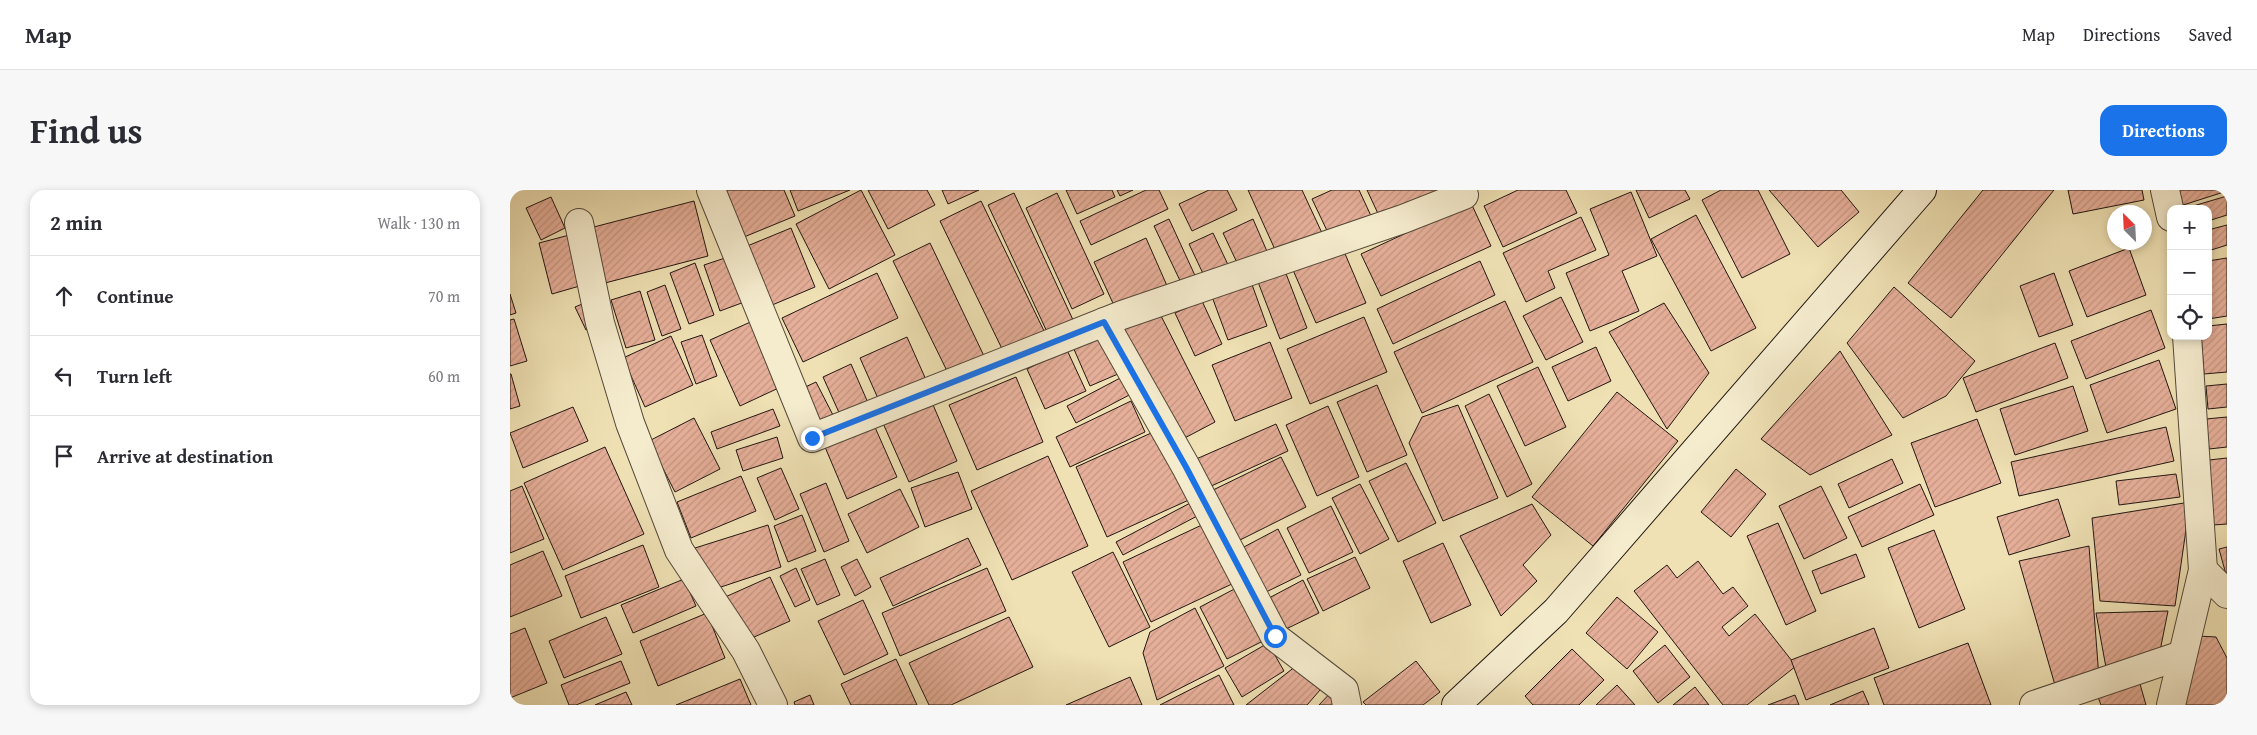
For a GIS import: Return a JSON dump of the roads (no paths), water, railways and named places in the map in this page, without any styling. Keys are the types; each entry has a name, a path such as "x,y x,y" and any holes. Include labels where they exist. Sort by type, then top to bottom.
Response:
{"street":[{"path":"711,190 812,438 1104,322 1403,219 1464,195"},
{"path":"1460,704 1556,610 1922,190"},
{"path":"2165,190 2168,205"},
{"path":"580,223 600,323 630,423 679,550 746,650 773,705"},
{"path":"1104,322 1186,467 1275,636 1344,690 1347,705"},
{"path":"2171,705 2203,570 2187,340"},
{"path":"2203,570 2227,594"},
{"path":"2034,705 2182,654"}]}
